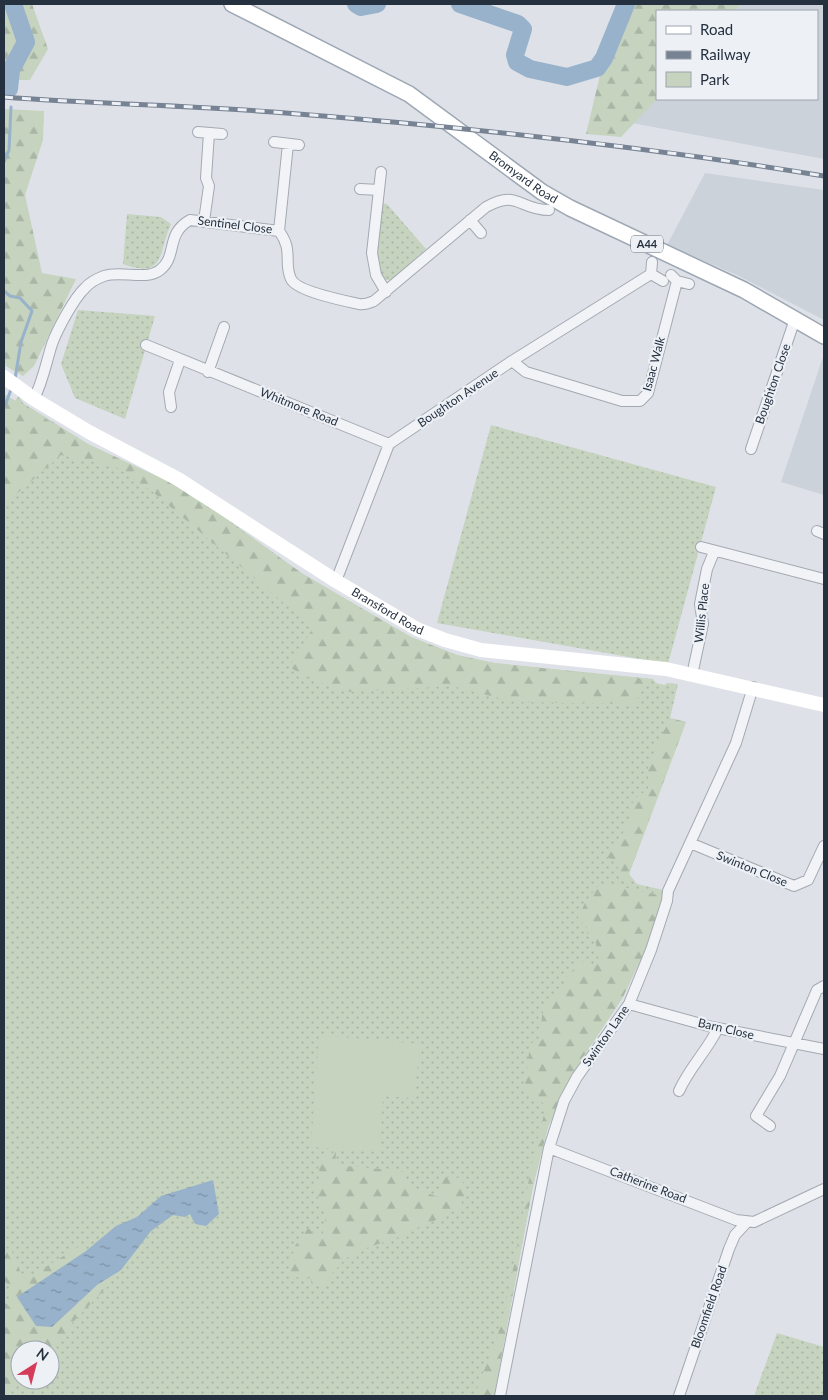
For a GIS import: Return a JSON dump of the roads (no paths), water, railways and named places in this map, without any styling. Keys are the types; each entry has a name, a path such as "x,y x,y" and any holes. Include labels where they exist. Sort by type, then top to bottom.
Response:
{"main road":[{"name":"Bromyard Road","path":"232,4 409,94 542,192 554,207 744,290 824,336"},
{"name":"Bransford Road","path":"4,377 29,395 90,432 178,479 336,581 417,629 472,648 666,669 753,687 824,705"}],"street":[{"path":"204,221 209,186 206,178 203,132 222,134"},
{"path":"274,142 299,145"},
{"path":"279,231 288,144"},
{"path":"381,172 372,252 376,275 386,292"},
{"path":"360,188 379,190"},
{"name":"Sentinel Close","path":"29,395 42,384 52,343 83,289 94,279 116,272 150,274 156,272 168,261 176,232 190,220 279,231 285,239 289,250 289,276 292,282 302,288 361,304 374,301 386,292 470,220 500,199 510,198 533,208 554,207"},
{"path":"470,220 481,232"},
{"path":"652,262 651,274 689,284"},
{"name":"Boughton Avenue","path":"389,444 512,361 651,274"},
{"name":"Isaac Walk","path":"512,361 526,372 622,400 640,401 648,394 670,279"},
{"name":"Boughton Close","path":"751,449 795,319"},
{"path":"208,372 224,327"},
{"name":"Whitmore Road","path":"146,345 208,372 389,444"},
{"path":"171,407 170,392 180,360"},
{"path":"336,581 389,444"},
{"path":"701,548 824,579"},
{"name":"Willis Place","path":"692,675 703,624 700,604 707,569 714,552"},
{"name":"Swinton Lane","path":"500,1396 549,1148 568,1093 629,1004 651,950 667,901 668,891 736,743 753,687"},
{"name":"Swinton Close","path":"690,843 794,886 808,880 824,846"},
{"path":"770,1126 756,1116 780,1076 792,1044 817,990 824,986"},
{"name":"Barn Close","path":"629,1004 718,1028 824,1049"},
{"path":"679,1091 687,1073 706,1050 718,1028"},
{"name":"Catherine Road","path":"549,1148 736,1220 747,1222"},
{"path":"747,1222 754,1222 824,1190"},
{"name":"Bloomfield Road","path":"679,1396 729,1249 735,1235 747,1222"}],"water":[{"path":"213,1180 219,1214 206,1226 195,1224 190,1214 185,1217 173,1215 151,1231 121,1270 97,1285 52,1327 36,1326 17,1297 86,1251 116,1226 137,1217 161,1196"}],"waterway":[{"path":"9,89 11,70 26,42 13,4"},
{"path":"356,4 361,7 377,4"},
{"path":"460,4 518,24 523,29 515,55 517,62 530,69 567,77 597,68 604,58 626,4"},
{"path":"4,162 9,150 11,107"},
{"path":"4,291 10,296 20,298 32,311 21,342 15,379"},
{"path":"4,408 12,387"}],"railway":[{"path":"4,97 239,110 411,124 618,146 824,176"}]}
